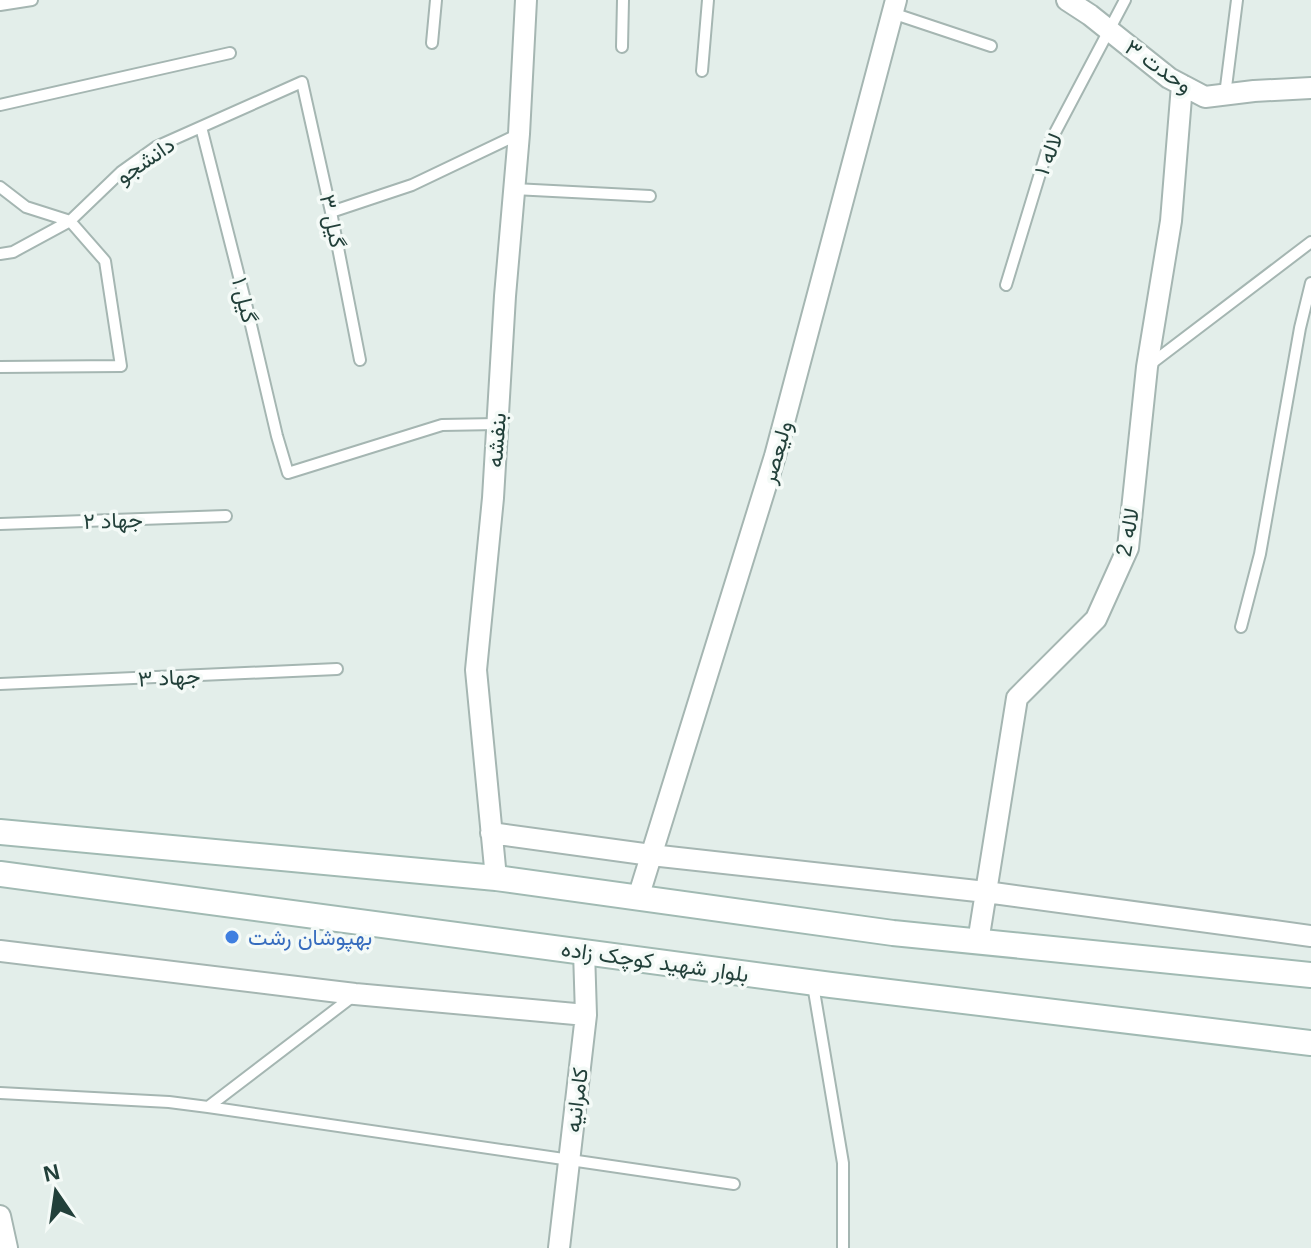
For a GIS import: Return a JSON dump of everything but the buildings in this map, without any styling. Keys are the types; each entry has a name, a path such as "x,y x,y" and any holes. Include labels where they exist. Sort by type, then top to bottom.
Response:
{"main road":[{"path":"6,830 496,878 893,933 1311,975"},
{"name":"بلوار شهید کوچک زاده","path":"0,874 813,982 1311,1043"}],"street":[{"name":"بنفشه","path":"496,878 476,670 493,498 526,0"},
{"name":"وحدت ۳","path":"1067,0 1160,71 1205,97 1311,88"},
{"name":"ولیعصر","path":"638,898 775,456 894,7"},
{"name":"لاله 2","path":"978,942 1017,698 1096,619 1128,548 1147,367 1171,221 1182,85"},
{"path":"491,833 651,855 986,892 1311,936"},
{"path":"0,951 355,994 586,1015"},
{"name":"کامرانیه","path":"559,1248 586,1015 584,951"},
{"path":"0,1216 7,1248"}],"lane":[{"path":"0,5 32,0"},
{"path":"432,43 436,0"},
{"path":"622,47 623,0"},
{"path":"702,71 708,0"},
{"name":"لاله ۱","path":"1006,285 1049,144 1125,0"},
{"path":"1225,95 1237,0"},
{"path":"894,7 991,46"},
{"path":"0,105 230,53"},
{"name":"دانشجو","path":"0,254 13,252 70,221 121,172 156,147 302,82"},
{"name":"گیل ۳","path":"302,82 360,360"},
{"name":"گیل ۱","path":"201,127 288,473 442,425 497,424"},
{"path":"331,212 412,185 519,134"},
{"path":"0,187 26,207 70,221 105,261 121,366 0,367"},
{"path":"514,189 650,196"},
{"path":"1147,367 1311,242"},
{"path":"1241,627 1260,554 1300,328 1311,283"},
{"name":"جهاد ۲","path":"0,524 226,516"},
{"name":"جهاد ۳","path":"0,684 337,669"},
{"path":"813,982 843,1163 843,1248"},
{"path":"208,1107 355,994"},
{"path":"0,1093 169,1102 734,1184"}],"place":[{"name":"بهپوشان رشت","path":"232,937"}]}
